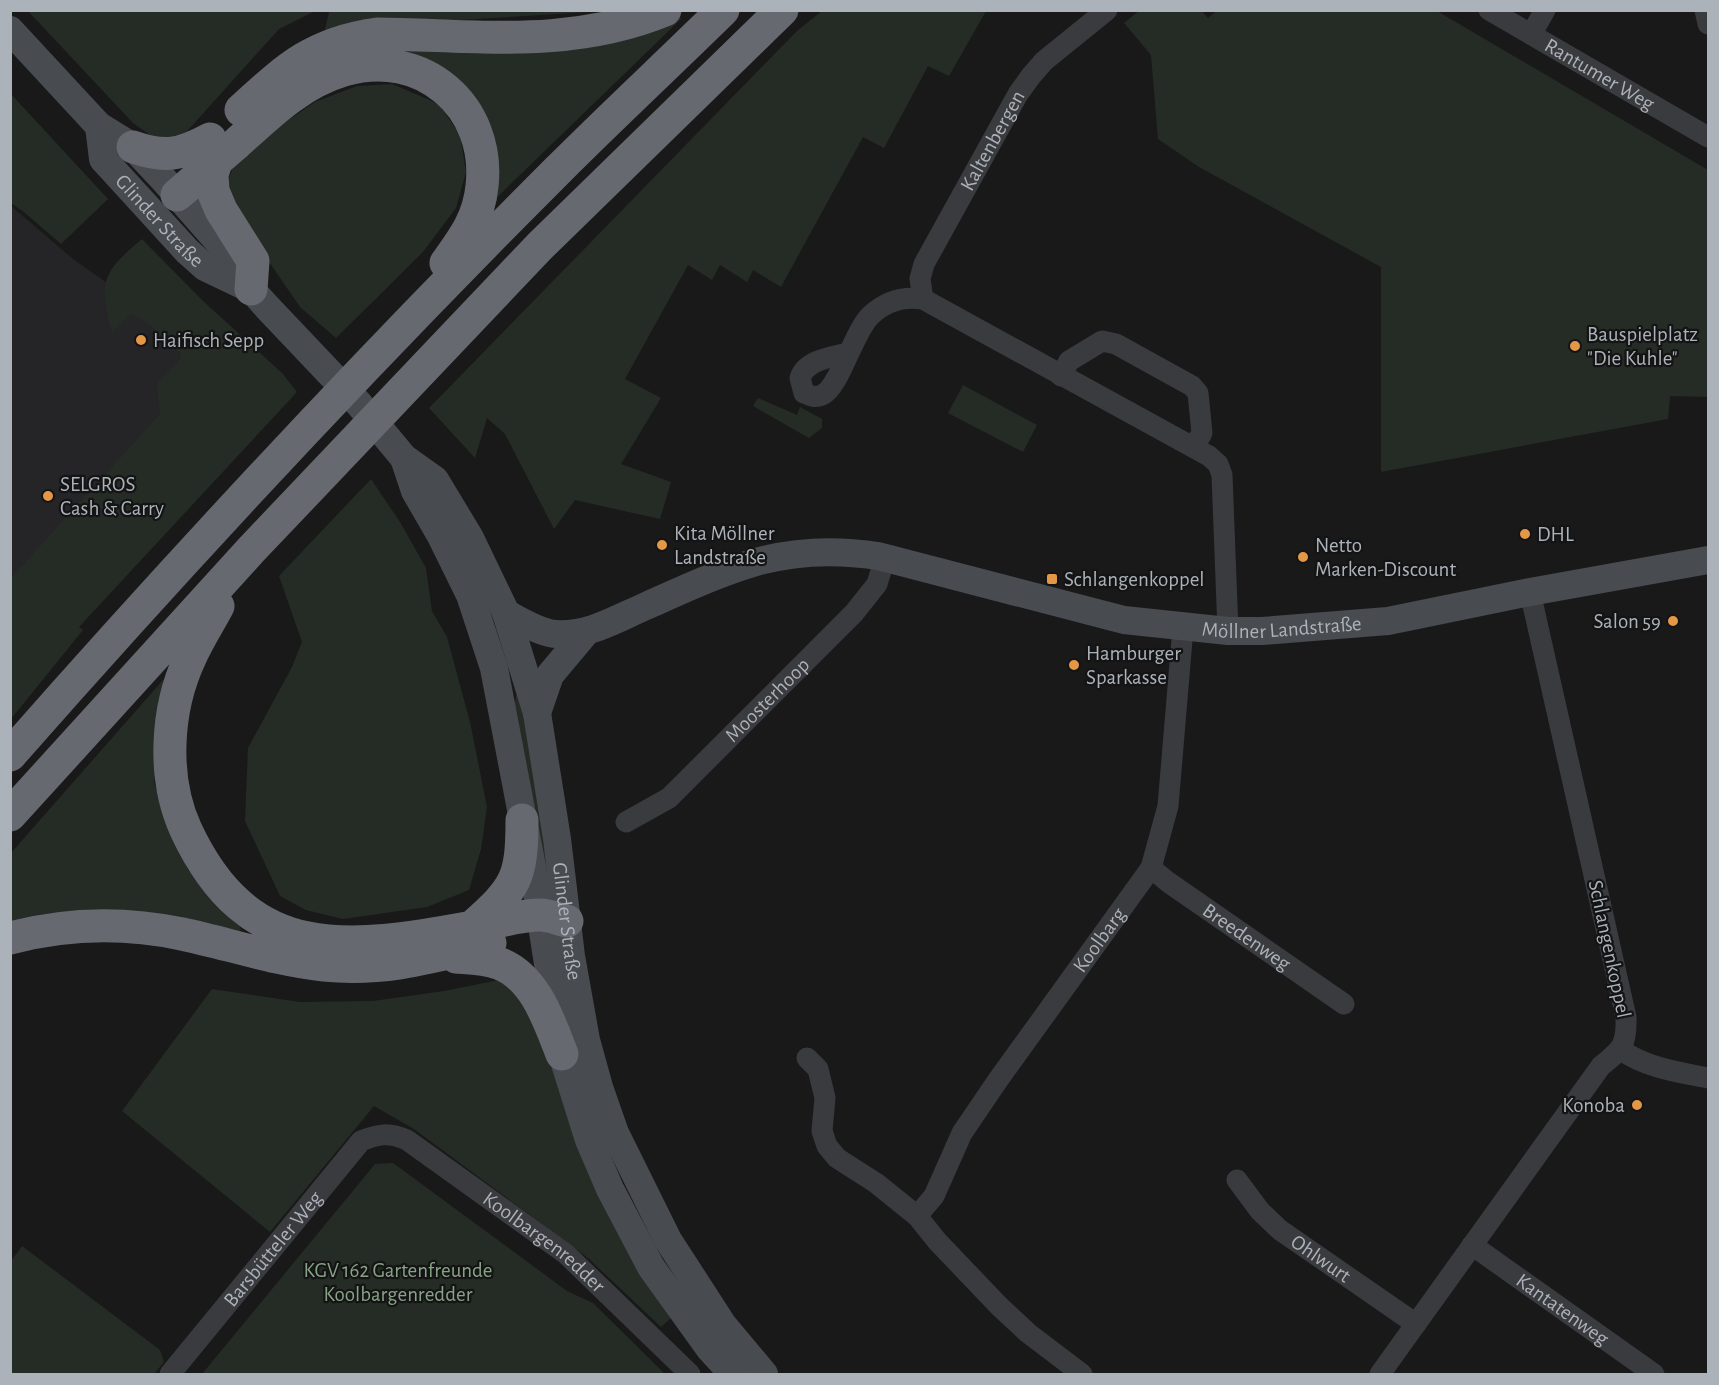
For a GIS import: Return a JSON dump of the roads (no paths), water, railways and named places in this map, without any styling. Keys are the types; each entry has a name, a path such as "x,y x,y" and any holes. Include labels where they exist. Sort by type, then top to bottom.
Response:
{"highway":[{"path":"251,289 254,261 221,210 213,191 213,151 286,69 312,53 350,38 377,34 546,37 619,27 665,10"},
{"path":"10,755 389,343 560,169 723,10"},
{"path":"10,815 251,550 540,246 782,10"},
{"path":"159,197 213,151 290,97 324,78 345,70 367,66 400,68 433,81 458,100 472,121 480,141 483,162 482,186 471,228 389,343"},
{"path":"133,147 168,155 213,151"},
{"path":"251,550 190,657 178,690 172,724 169,759 174,792 182,821 218,883 238,904 272,927 293,935 321,941 384,942 472,927 550,924"},
{"path":"472,927 499,903 513,884 521,862 522,820"},
{"path":"10,938 60,929 119,926 181,934 272,956 323,965 373,966 440,957 498,942 550,924"},
{"path":"440,957 485,959 505,966 518,975 540,1003 562,1054"}],"main road":[{"name":"Glinder Straße","path":"10,30 99,126 133,147 159,197"},
{"name":"Glinder Straße","path":"99,126 103,159 159,197 223,247 251,289 359,404 404,458 435,480 470,538 506,613 507,664 522,820 550,924 571,956 586,1040 615,1133 668,1240 723,1325 764,1374"},
{"name":"Glinder Straße","path":"404,458 415,490 507,664 537,713 557,1015 562,1054 589,1140 628,1224 651,1267 710,1349 733,1374"},
{"name":"Möllner Landstraße","path":"507,664 533,648 558,646 715,576 758,561 805,553 849,552 885,558 1124,620 1228,631 1262,631 1388,621 1530,592 1708,560"},
{"path":"506,613 558,646"},
{"name":"Möllner Landstraße","path":"537,713 558,646"}],"street":[{"name":"Kaltenbergen","path":"923,298 920,279 924,264 1018,94 1044,61 1107,10"},
{"name":"Rantumer Weg","path":"1489,10 1708,137"},
{"path":"1532,33 1545,10"},
{"path":"1705,10 1708,24"},
{"path":"848,353 871,316 883,306 909,297 923,298 1061,376 1194,447 1218,464 1222,475 1228,631"},
{"path":"1061,376 1069,361 1102,341 1116,344 1192,386 1198,393 1202,433 1194,447"},
{"name":"Moosterhoop","path":"626,822 669,798 854,613 878,584 885,558"},
{"name":"Schlangenkoppel","path":"1380,1374 1601,1066 1621,1050 1627,1030 1626,1017 1530,592"},
{"name":"Koolbarg","path":"917,1216 934,1196 963,1133 998,1080 1151,868 1168,806 1184,628"},
{"name":"Breedenweg","path":"1151,868 1344,1004"},
{"path":"1621,1050 1635,1060 1653,1067 1708,1078"},
{"path":"807,1058 818,1070 825,1098 822,1131 827,1146 837,1158 876,1183 917,1216 937,1241 999,1306 1028,1333 1082,1374"},
{"name":"Barsbütteler Weg","path":"170,1374 361,1142 384,1133"},
{"name":"Koolbargenredder","path":"384,1133 407,1140 566,1254 690,1374"},
{"name":"Ohlwurt","path":"1237,1180 1260,1211 1280,1230 1416,1324"},
{"name":"Kantatenweg","path":"1472,1245 1654,1374"}],"place":[{"name":"Haifisch Sepp","path":"141,340"},
{"name":"Bauspielplatz \"Die Kuhle\"","path":"1575,346"},
{"name":"SELGROS Cash & Carry","path":"48,496"},
{"name":"DHL","path":"1525,534"},
{"name":"Kita Möllner Landstraße","path":"662,545"},
{"name":"Netto Marken-Discount","path":"1303,557"},
{"name":"Schlangenkoppel","path":"1052,579"},
{"name":"Salon 59","path":"1673,621"},
{"name":"Hamburger Sparkasse","path":"1074,665"},
{"name":"Konoba","path":"1637,1105"}],"park label":[{"name":"KGV 162 Gartenfreunde Koolbargenredder","path":"398,1282"}]}
